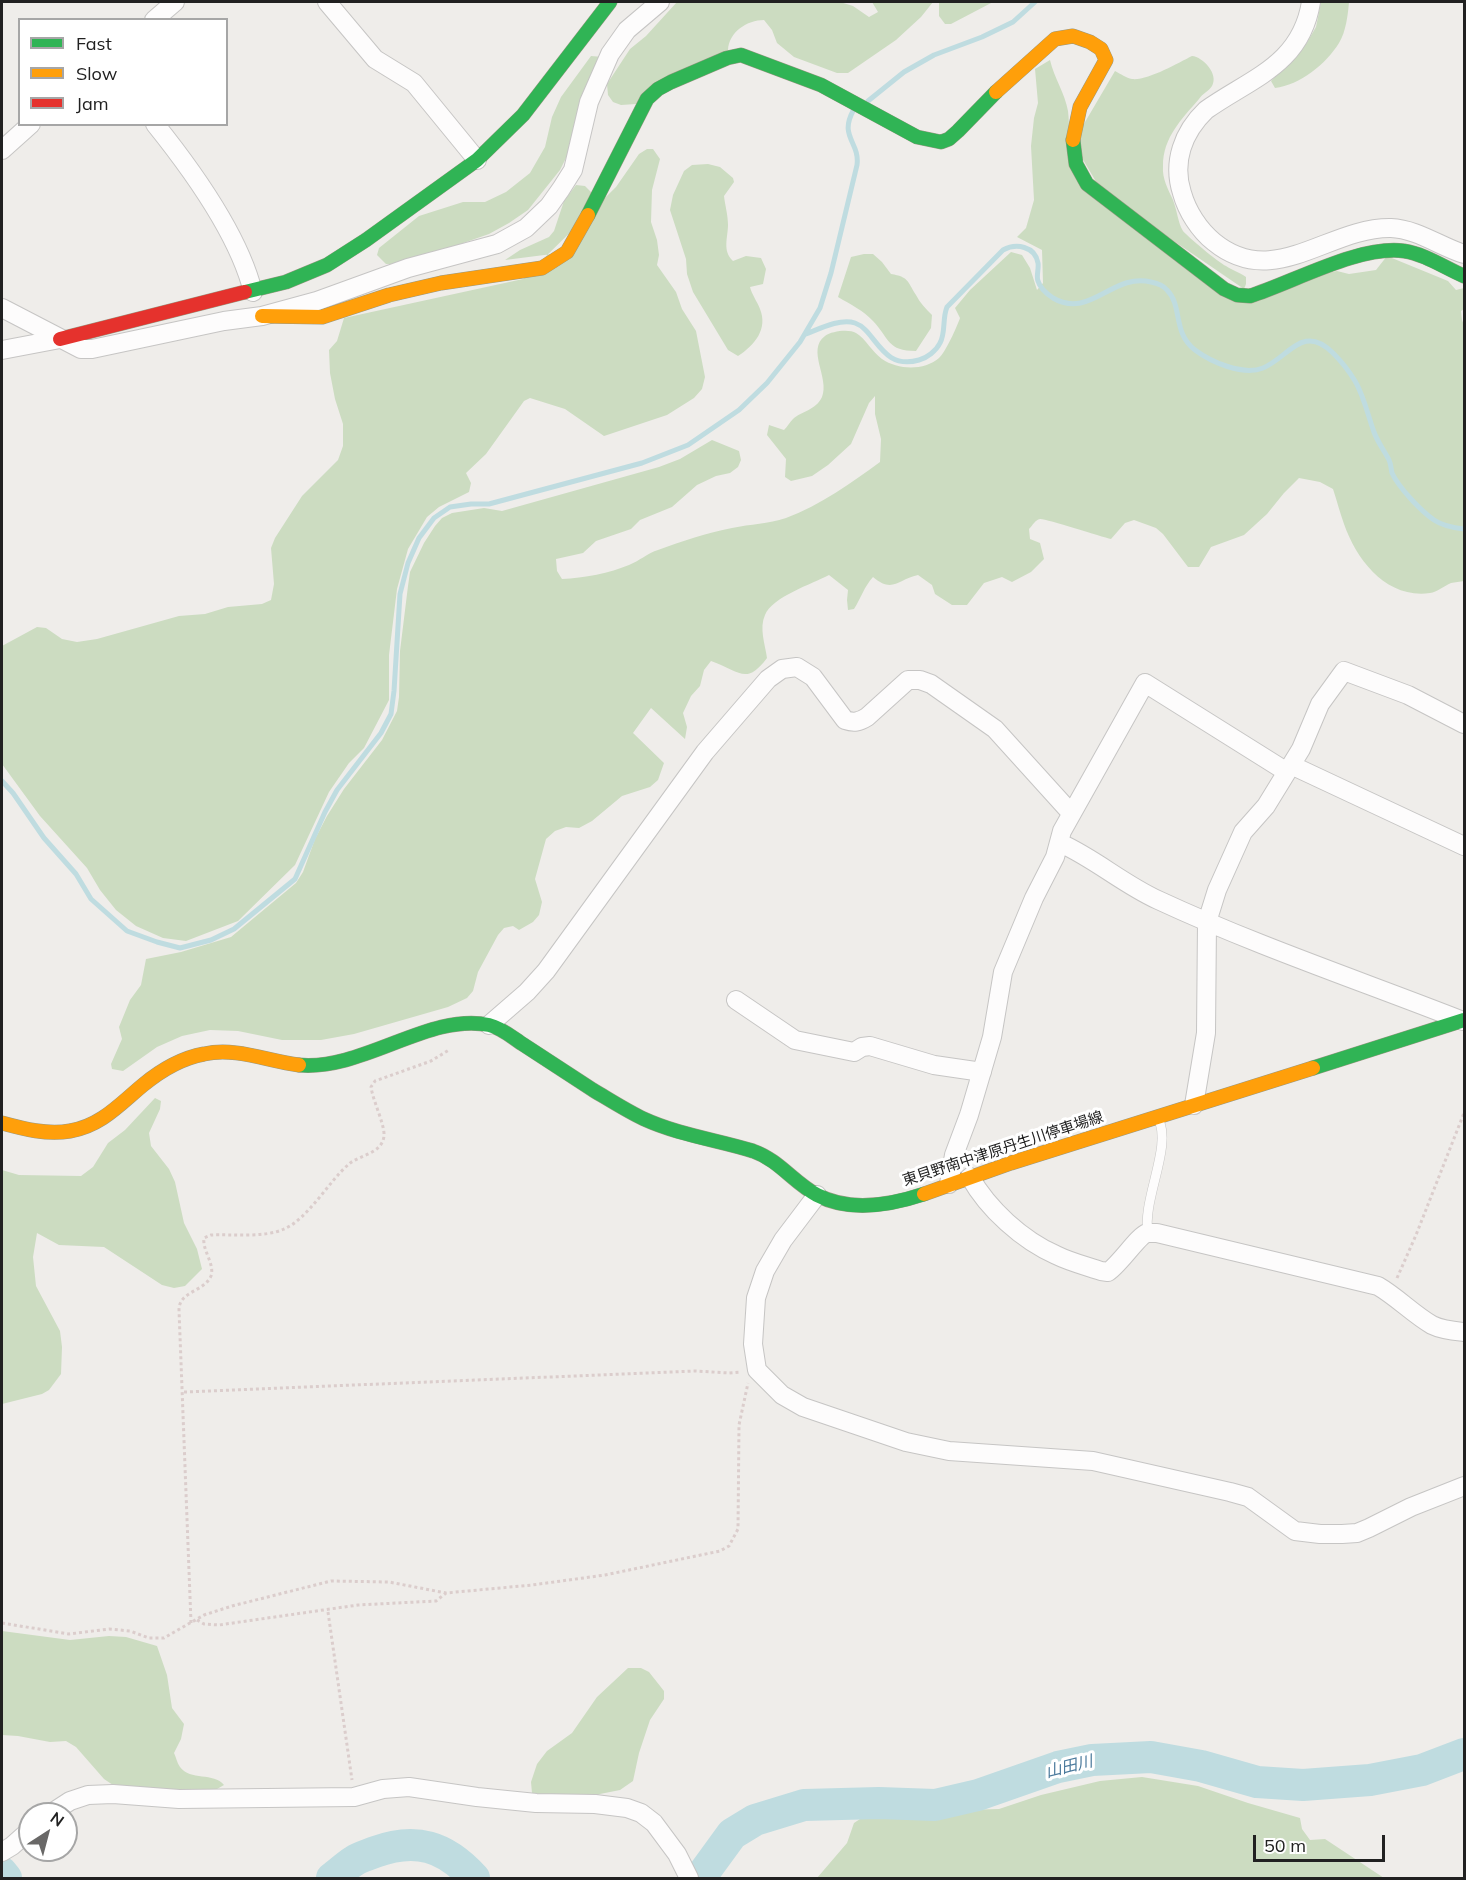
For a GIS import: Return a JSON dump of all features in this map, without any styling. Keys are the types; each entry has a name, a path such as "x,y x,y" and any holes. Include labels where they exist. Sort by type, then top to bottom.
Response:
{"street":[{"path":"156,18 175,2"},
{"path":"327,2 375,59 414,83 477,160"},
{"path":"2,350 60,339 253,292 286,282 327,265 366,240 477,160 523,115 610,2"},
{"path":"2,308 81,349 92,349 224,321 262,316 316,301 436,260 497,244 526,228 549,206 561,189 573,170 589,102 610,54 627,30 660,2"},
{"path":"1311,2 1301,34 1284,58 1274,68 1198,117 1179,155 1178,168 1182,194 1188,208 1209,238 1224,250 1253,261 1284,259 1350,235 1373,229 1394,228 1464,254"},
{"path":"262,316 322,317 388,295 441,283 542,268 567,252 576,238 647,99 658,89 727,58 741,55 821,85 918,137 941,142 949,139 999,89 1055,39 1073,36 1096,46 1106,60 1104,69 1086,94 1076,118 1073,139 1074,162 1087,184 1224,289 1237,295 1250,296 1331,266 1370,254 1396,250 1407,251 1464,276"},
{"path":"2,150 30,126"},
{"path":"157,126 175,149 226,225 247,268 253,292"},
{"path":"2,1124 26,1129 78,1130 97,1122 172,1065 204,1054 220,1052 245,1054 303,1065 329,1064 349,1060 450,1026 489,1025 527,992 546,971 705,752 761,686 782,669 797,668 813,677 845,720 853,722 867,717 908,680 920,680 931,684 995,729 1071,813"},
{"path":"1194,1105 1206,1033 1207,922 1217,890 1243,832 1258,816 1301,749 1320,704 1344,671 1408,695 1464,724"},
{"path":"949,1184 954,1155 969,1115 992,1037 1003,972 1034,898 1055,857 1062,831 1145,683 1289,768 1464,846"},
{"path":"1060,843 1074,849 1132,887 1207,922 1463,1021"},
{"path":"736,1000 795,1040 854,1052 862,1047 870,1046 934,1065 982,1072"},
{"name":"東貝野南中津原丹生川停車場線","path":"489,1025 504,1032 643,1119 756,1152 774,1162 817,1195 861,1206 912,1198 970,1176 1463,1021"},
{"path":"970,1176 986,1200 1028,1239 1057,1256 1101,1271 1108,1272 1115,1267 1148,1233 1157,1233 1378,1286 1432,1324 1444,1329 1464,1332"},
{"path":"817,1195 783,1240 765,1271 756,1298 753,1344 757,1370 782,1395 797,1404 926,1448 1065,1458 1114,1465 1248,1497 1285,1525 1295,1531 1306,1533 1357,1533 1411,1507 1464,1486"},
{"path":"68,1802 88,1795 114,1794 179,1799 354,1797 383,1789 409,1787 524,1802 595,1804 627,1808 654,1823 667,1839 688,1876"}],"lane":[{"path":"1148,1233 1147,1218 1164,1133 1158,1117"}],"path":[{"path":"191,1623 179,1304 211,1276 212,1270 203,1244 204,1238 211,1235 269,1233 295,1224 352,1161 365,1156 382,1143 384,1135 371,1087 375,1081 431,1061 450,1049"},
{"path":"1389,1293 1416,1236 1464,1113"},
{"path":"183,1392 696,1371 729,1373 757,1370"},
{"path":"2,1623 69,1634 109,1629 130,1630 149,1638 164,1638 204,1615 331,1581 389,1582 446,1593 605,1575 720,1551 729,1546 738,1529 739,1425 748,1383 757,1370"},
{"path":"197,1620 204,1624 219,1625 358,1605 436,1601 446,1593"},
{"path":"328,1611 354,1797"}],"green space":[{"path":"677,2 840,2 853,6 869,17 878,12 872,2 933,2 921,17 896,40 848,73 837,73 794,57 777,43 772,30 764,20 751,22 740,28 732,38 728,50 636,104 621,105 613,102 608,95 607,84 630,49 646,36"},
{"path":"939,2 993,2 951,24 945,24 939,16"},
{"path":"1321,2 1349,2 1341,39 1334,51 1312,72 1294,83 1275,88 1271,81 1306,44 1316,27"},
{"path":"591,56 603,57 571,148 560,170 528,210 489,234 403,264 386,264 377,255 379,248 419,216 463,202 485,202 506,192 530,173 545,147 552,117 561,97"},
{"path":"1192,56 1201,59 1209,67 1214,81 1211,88 1200,97 1180,121 1170,137 1164,156 1163,175 1183,231 1217,260 1246,277 1244,289 1102,192 1078,151 1078,134 1115,71 1138,79 1162,71"},
{"path":"1050,60 1068,111 1068,160 1223,294 1337,271 1349,274 1376,270 1387,256 1448,281 1456,290 1464,288 1464,309 1461,311 1464,325 1464,581 1451,583 1430,593 1414,593 1387,584 1366,564 1357,551 1344,524 1333,489 1320,482 1299,478 1267,514 1244,535 1211,547 1199,567 1188,567 1163,534 1156,528 1134,520 1125,523 1111,539 1040,519 1029,529 1030,539 1040,543 1044,559 1031,572 1012,582 1002,577 984,583 967,605 952,605 935,594 932,585 918,575 891,585 873,577 854,609 848,610 848,590 829,575 793,592 769,608 762,625 767,658 760,667 748,674 742,674 711,661 704,670 700,686 691,696 683,713 687,727 685,739 651,708 633,733 664,763 658,780 650,787 622,796 592,821 579,828 566,827 555,831 546,839 535,879 542,902 539,915 533,922 519,930 513,926 504,928 478,972 473,991 467,998 448,1007 354,1034 321,1040 282,1040 238,1031 210,1030 182,1036 157,1047 123,1071 112,1069 111,1064 122,1039 119,1027 130,1000 141,985 146,959 181,952 231,937 296,883 303,872 315,839 327,816 344,789 382,740 397,711 400,651 410,572 424,543 442,518 452,513 484,508 502,511 659,467 680,459 712,440 739,451 741,460 738,467 730,473 716,476 697,485 672,507 640,520 631,529 596,541 583,553 556,559 557,571 562,579 579,578 622,568 654,551 676,543 732,528 773,522 799,513 847,486 880,462 881,439 875,414 875,396 869,403 851,444 812,476 791,481 785,477 786,459 767,435 769,425 784,430 793,419 813,408 822,397 824,389 818,349 820,342 828,334 840,331 856,333 888,363 903,367 919,367 939,358 951,340 960,318 955,308 970,290 1011,252 1022,255 1030,268 1037,290 1043,283 1042,250 1017,237 1026,228 1034,200 1031,146 1038,103 1035,69"},
{"path":"647,149 653,149 660,159 652,190 651,222 657,240 659,255 657,265 676,292 682,309 696,331 705,377 702,389 694,398 667,415 604,436 565,409 530,398 524,401 486,454 466,473 471,483 469,492 439,507 427,517 408,549 397,589 389,655 389,700 364,748 349,763 329,792 295,865 238,921 186,941 163,938 136,926 116,910 100,890 87,868 40,816 2,764 2,646 37,627 46,628 62,639 77,642 97,639 179,616 205,614 228,607 262,604 271,600 274,584 271,548 275,538 302,496 338,460 343,446 343,424 330,373 329,350 337,341 344,318 523,279 616,187 639,154"},
{"path":"708,164 720,167 733,178 734,182 724,196 728,221 727,248 730,257 733,261 746,256 761,258 766,269 763,284 750,287 762,316 761,330 755,342 738,356 728,350 693,292 687,274 686,259 670,210 673,195 684,171 692,165"},
{"path":"576,185 585,186 592,193 560,253 505,260 520,250 549,237 554,231 564,201"},
{"path":"873,254 891,274 907,280 919,301 932,315 931,328 916,351 899,349 894,346 869,317 838,297 851,257"},
{"path":"155,1098 161,1101 160,1109 149,1133 151,1146 169,1169 175,1182 184,1223 197,1249 202,1269 185,1286 174,1288 162,1285 104,1247 59,1245 37,1233 33,1257 36,1286 60,1331 61,1374 49,1390 42,1394 2,1404 2,1170 19,1175 81,1176 93,1167 108,1143 125,1130"},
{"path":"2,1631 70,1640 109,1636 126,1637 157,1646 167,1675 172,1708 184,1724 181,1739 174,1753 178,1764 190,1774 214,1779 224,1785 210,1793 119,1789 104,1779 76,1747 66,1741 50,1742 2,1735"},
{"path":"628,1668 641,1668 649,1672 664,1691 664,1699 650,1720 633,1781 620,1790 600,1794 583,1802 538,1800 532,1793 531,1782 537,1764 547,1751 572,1733 597,1697"},
{"path":"1142,1777 1198,1786 1300,1818 1302,1829 1310,1840 1325,1839 1384,1878 817,1878 847,1843 854,1823 869,1813 999,1809 1041,1795 1100,1781"}],"waterway":[{"path":"868,101 904,72 934,55 982,37 1013,22 1035,2"},
{"path":"2,781 44,838 76,874 91,899 127,931 180,948 211,940 234,929 295,879 337,790 381,733 391,714 400,594 408,563 419,538 434,518 450,507 489,504 642,463 688,445 739,410 767,383 800,342 820,308 831,273 857,165 856,151 848,127 853,111"},
{"path":"806,334 836,323 855,323 869,333 881,348 896,360 906,362 922,359 934,351 940,343 947,307 1003,250 1014,247 1024,247 1033,253 1038,263 1037,279 1040,286 1053,298 1066,303 1090,300 1125,283 1137,281 1155,283 1165,288 1172,296 1180,327 1188,343 1202,355 1218,363 1237,369 1255,370 1272,363 1296,345 1313,341 1333,353 1355,381 1376,436 1389,460 1392,473 1400,485 1434,520 1441,524 1464,529"},
{"name":"山田川","path":"700,1878 732,1834 755,1820 804,1805 879,1803 935,1805 978,1795 1058,1767 1092,1760 1151,1757 1201,1766 1257,1782 1303,1785 1370,1780 1422,1770 1464,1754"},
{"name":"山田川","path":"332,1878 364,1856 404,1845 429,1847 441,1852 452,1858 474,1878"},
{"name":"山田川","path":"2,1873 6,1878"}],"traffic: fast":[{"path":"245,292 286,282 327,265 366,240 477,160 523,115 610,2"},
{"path":"588,215 647,99 658,89 671,82 727,58 741,55 821,85 917,137 941,142 949,139 958,131 996,92"},
{"path":"1073,140 1076,164 1087,184 1224,289 1237,295 1250,296 1347,259 1386,251 1404,251 1420,255 1464,276"},
{"path":"1313,1068 1464,1020"},
{"path":"299,1065 323,1064 347,1059 443,1027 467,1023 494,1026 593,1090 638,1116 657,1125 753,1151 771,1160 809,1190 829,1200 843,1204 870,1205 884,1204 924,1194"}],"traffic: slow":[{"path":"996,92 1055,39 1073,36 1090,42 1101,49 1106,60 1080,107 1073,140"},
{"path":"262,316 322,317 389,295 441,283 542,268 567,252 588,215"},
{"path":"2,1123 44,1132 61,1132 81,1128 110,1113 164,1070 204,1054 240,1053 299,1065"},
{"path":"924,1194 1011,1163 1313,1068"}],"traffic: jam":[{"path":"60,339 245,292"}]}
